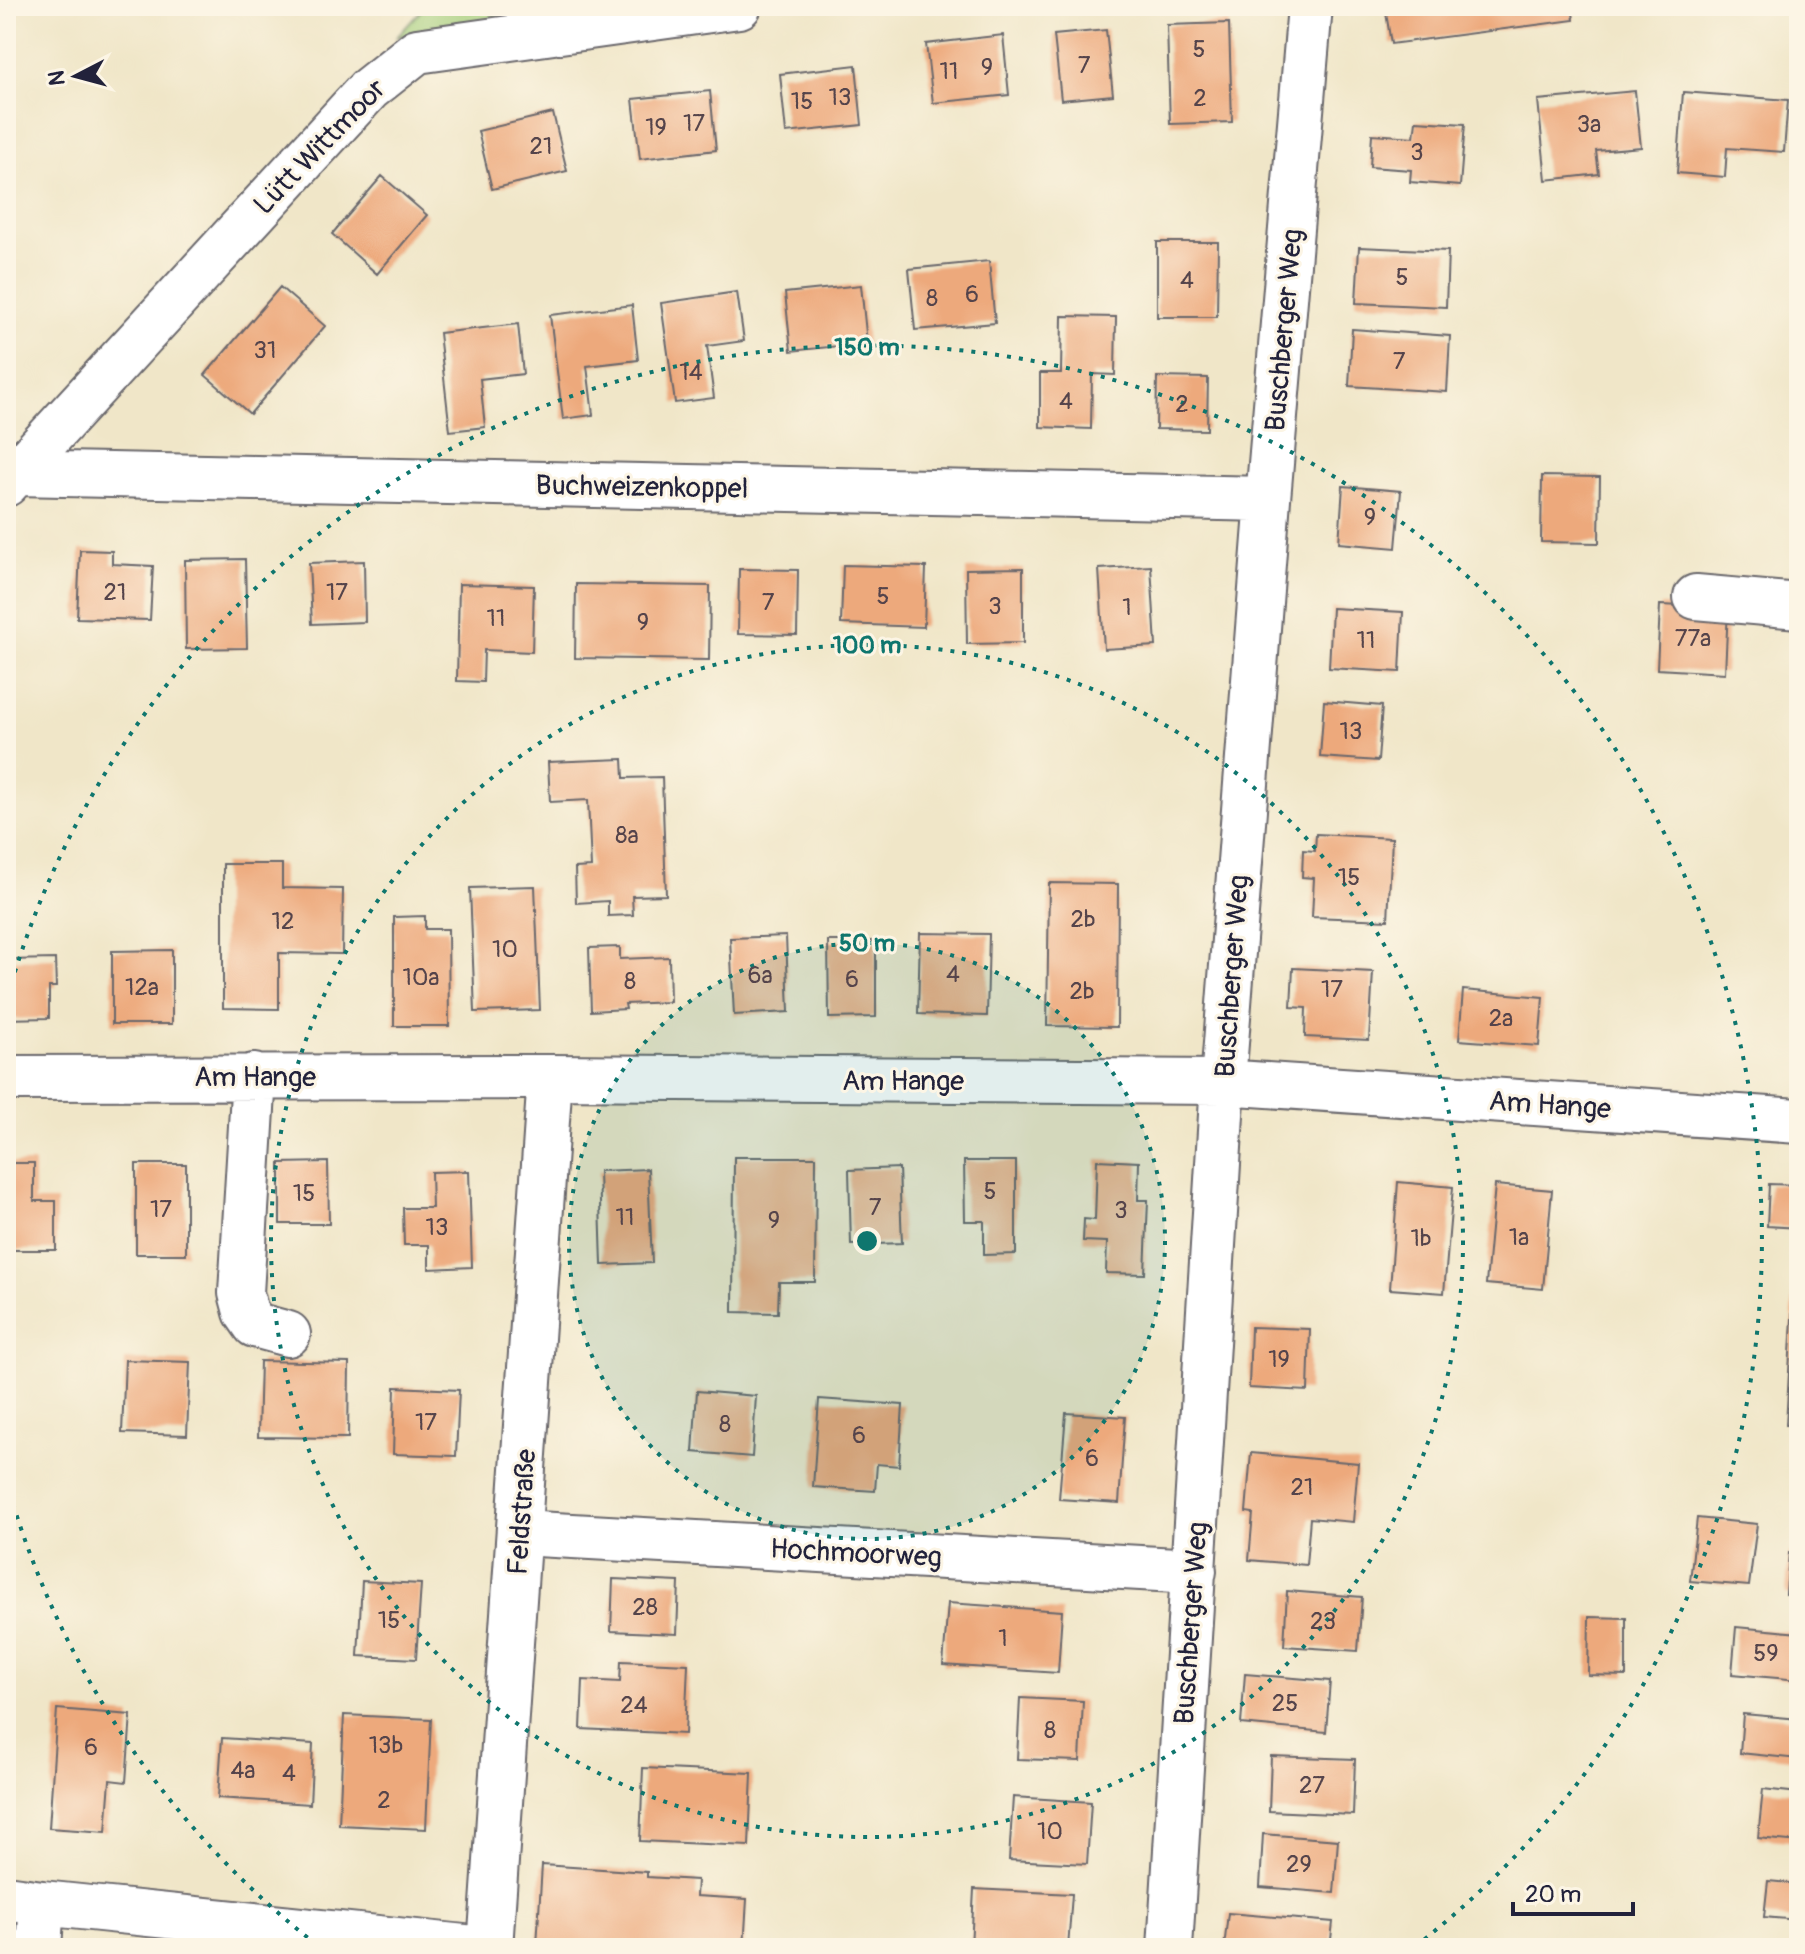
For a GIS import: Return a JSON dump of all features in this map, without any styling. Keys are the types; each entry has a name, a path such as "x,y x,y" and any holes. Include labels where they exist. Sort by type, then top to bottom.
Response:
{"street":[{"name":"Lütt Wittmoor","path":"11,479 369,89 417,51 739,6"},
{"name":"Buschberger Weg","path":"1170,1948 1223,1082 1310,6"},
{"name":"Buchweizenkoppel","path":"11,479 1268,499"},
{"path":"1696,597 1799,606"},
{"name":"Am Hange","path":"6,1078 254,1076 1223,1082 1799,1121"},
{"path":"254,1076 241,1293 246,1312 255,1325 288,1334"},
{"name":"Feldstraße","path":"490,1948 550,1077"},
{"name":"Hochmoorweg","path":"519,1533 1194,1571"},
{"path":"39,1948 24,1900 474,1948"}],"green space":[{"path":"425,6 607,6 397,37"}],"building":[{"path":"1385,6 1572,6 1574,20 1391,44"},
{"path":"1589,6 1626,6 1626,8 1590,11"},
{"path":"1229,23 1232,122 1170,124 1167,25"},
{"path":"1106,30 1113,95 1061,100 1054,35"},
{"path":"1003,35 1009,95 933,103 926,44"},
{"path":"856,65 862,125 786,133 780,74"},
{"path":"710,91 716,150 640,159 633,99"},
{"path":"1635,91 1641,147 1596,151 1599,174 1546,180 1538,100"},
{"path":"1683,92 1788,100 1784,152 1727,148 1725,177 1677,173"},
{"path":"553,113 567,171 492,189 478,131"},
{"path":"1416,121 1465,124 1460,186 1410,182 1411,170 1370,167 1372,134 1414,137"},
{"path":"382,176 427,215 377,274 332,234"},
{"path":"1157,242 1218,242 1217,317 1157,317"},
{"path":"1359,247 1448,251 1446,307 1356,303"},
{"path":"989,261 995,323 915,330 909,269"},
{"path":"861,285 867,343 791,351 785,293"},
{"path":"280,287 325,326 250,414 205,375"},
{"path":"737,292 744,341 707,346 714,398 675,403 661,303"},
{"path":"632,305 638,360 587,366 593,415 563,419 550,315"},
{"path":"1062,316 1116,317 1115,375 1092,374 1091,429 1040,427 1040,373 1061,373"},
{"path":"518,324 523,374 480,379 485,427 450,431 439,333"},
{"path":"1352,329 1450,336 1447,392 1349,386"},
{"path":"1157,377 1208,378 1207,430 1156,429"},
{"path":"1542,476 1600,477 1599,543 1541,542"},
{"path":"1343,486 1401,491 1396,548 1339,543"},
{"path":"80,550 112,551 112,564 153,566 150,620 77,618"},
{"path":"245,559 247,648 186,649 185,560"},
{"path":"364,561 365,622 312,624 309,563"},
{"path":"843,565 926,567 924,627 841,624"},
{"path":"1151,566 1156,646 1104,649 1099,569"},
{"path":"1023,568 1023,643 967,644 966,569"},
{"path":"739,569 798,570 797,635 738,634"},
{"path":"459,584 534,586 532,652 484,650 483,682 457,681"},
{"path":"576,584 710,586 709,660 575,658"},
{"path":"1660,605 1728,608 1725,673 1657,669"},
{"path":"1332,608 1403,612 1400,672 1329,668"},
{"path":"1324,701 1382,706 1378,761 1320,757"},
{"path":"623,759 624,778 662,777 666,895 632,896 633,915 608,916 608,901 576,903 575,868 591,867 588,800 550,802 548,762"},
{"path":"1316,834 1392,838 1388,920 1312,917 1314,878 1302,877 1303,850 1315,851"},
{"path":"223,864 282,864 282,888 343,889 342,954 279,953 279,1009 223,1008"},
{"path":"1049,883 1118,884 1117,1027 1047,1026"},
{"path":"535,886 540,1010 475,1012 470,888"},
{"path":"425,916 425,929 448,929 449,1026 394,1026 394,917"},
{"path":"920,933 989,934 987,1016 918,1014"},
{"path":"786,936 789,1012 734,1015 730,938"},
{"path":"828,941 876,941 876,1017 829,1018"},
{"path":"620,947 620,959 669,957 670,1002 625,1004 626,1009 591,1011 589,948"},
{"path":"172,950 172,1024 112,1024 112,951"},
{"path":"55,959 56,987 49,987 49,1018 6,1019 6,960"},
{"path":"1293,968 1373,972 1369,1040 1305,1037 1306,1008 1291,1007"},
{"path":"1463,990 1543,997 1539,1046 1459,1040"},
{"path":"734,1157 816,1157 815,1282 779,1282 778,1313 733,1312"},
{"path":"1097,1160 1139,1162 1138,1200 1148,1200 1145,1274 1106,1273 1107,1242 1083,1241 1084,1219 1095,1220"},
{"path":"964,1161 1016,1161 1016,1254 984,1255 984,1221 965,1221"},
{"path":"328,1162 329,1224 280,1224 280,1163"},
{"path":"6,1163 34,1163 34,1201 56,1201 56,1250 6,1250"},
{"path":"136,1164 186,1164 186,1254 136,1254"},
{"path":"899,1168 902,1243 851,1245 849,1170"},
{"path":"648,1169 652,1263 602,1265 599,1171"},
{"path":"469,1171 472,1267 429,1269 429,1245 404,1245 403,1208 432,1208 431,1172"},
{"path":"1398,1182 1453,1187 1444,1293 1390,1289"},
{"path":"1769,1184 1799,1185 1799,1228 1767,1226"},
{"path":"1495,1185 1552,1190 1543,1289 1486,1284"},
{"path":"1795,1265 1799,1265 1799,1426 1786,1425"},
{"path":"1251,1327 1310,1329 1308,1391 1249,1388"},
{"path":"125,1360 190,1362 187,1435 122,1433"},
{"path":"260,1361 349,1363 348,1438 258,1437"},
{"path":"395,1387 459,1390 456,1456 393,1454"},
{"path":"697,1391 756,1396 752,1457 693,1452"},
{"path":"819,1399 903,1405 899,1466 877,1464 875,1491 813,1487"},
{"path":"1066,1413 1125,1417 1119,1503 1059,1499"},
{"path":"1251,1453 1358,1463 1353,1522 1310,1518 1306,1565 1249,1560 1253,1513 1246,1512"},
{"path":"1697,1518 1757,1524 1749,1586 1690,1581"},
{"path":"1789,1553 1799,1554 1799,1595 1786,1594"},
{"path":"613,1579 679,1582 677,1634 611,1631"},
{"path":"362,1581 421,1584 416,1659 358,1656"},
{"path":"1287,1591 1362,1597 1358,1651 1284,1646"},
{"path":"948,1603 1062,1611 1058,1673 943,1665"},
{"path":"1589,1617 1626,1618 1626,1676 1588,1675"},
{"path":"1736,1627 1799,1633 1799,1680 1732,1674"},
{"path":"621,1661 688,1664 685,1734 581,1729 583,1680 620,1682"},
{"path":"1245,1674 1330,1681 1326,1732 1241,1724"},
{"path":"1020,1698 1083,1701 1080,1761 1017,1759"},
{"path":"57,1709 131,1715 126,1782 110,1780 106,1832 49,1828"},
{"path":"1743,1714 1799,1719 1799,1759 1740,1753"},
{"path":"344,1715 431,1719 426,1829 339,1825"},
{"path":"222,1738 313,1744 310,1804 218,1798"},
{"path":"1271,1756 1355,1759 1353,1815 1269,1811"},
{"path":"643,1768 752,1773 749,1846 640,1841"},
{"path":"1763,1789 1799,1793 1799,1842 1758,1838"},
{"path":"1013,1797 1091,1802 1087,1864 1009,1860"},
{"path":"1263,1834 1338,1840 1334,1893 1260,1887"},
{"path":"542,1865 647,1872 647,1877 697,1880 696,1896 747,1899 744,1948 537,1945"},
{"path":"1768,1881 1799,1884 1799,1920 1764,1917"},
{"path":"974,1889 1072,1894 1068,1948 971,1948"},
{"path":"1228,1913 1333,1922 1330,1948 1224,1948"}]}
